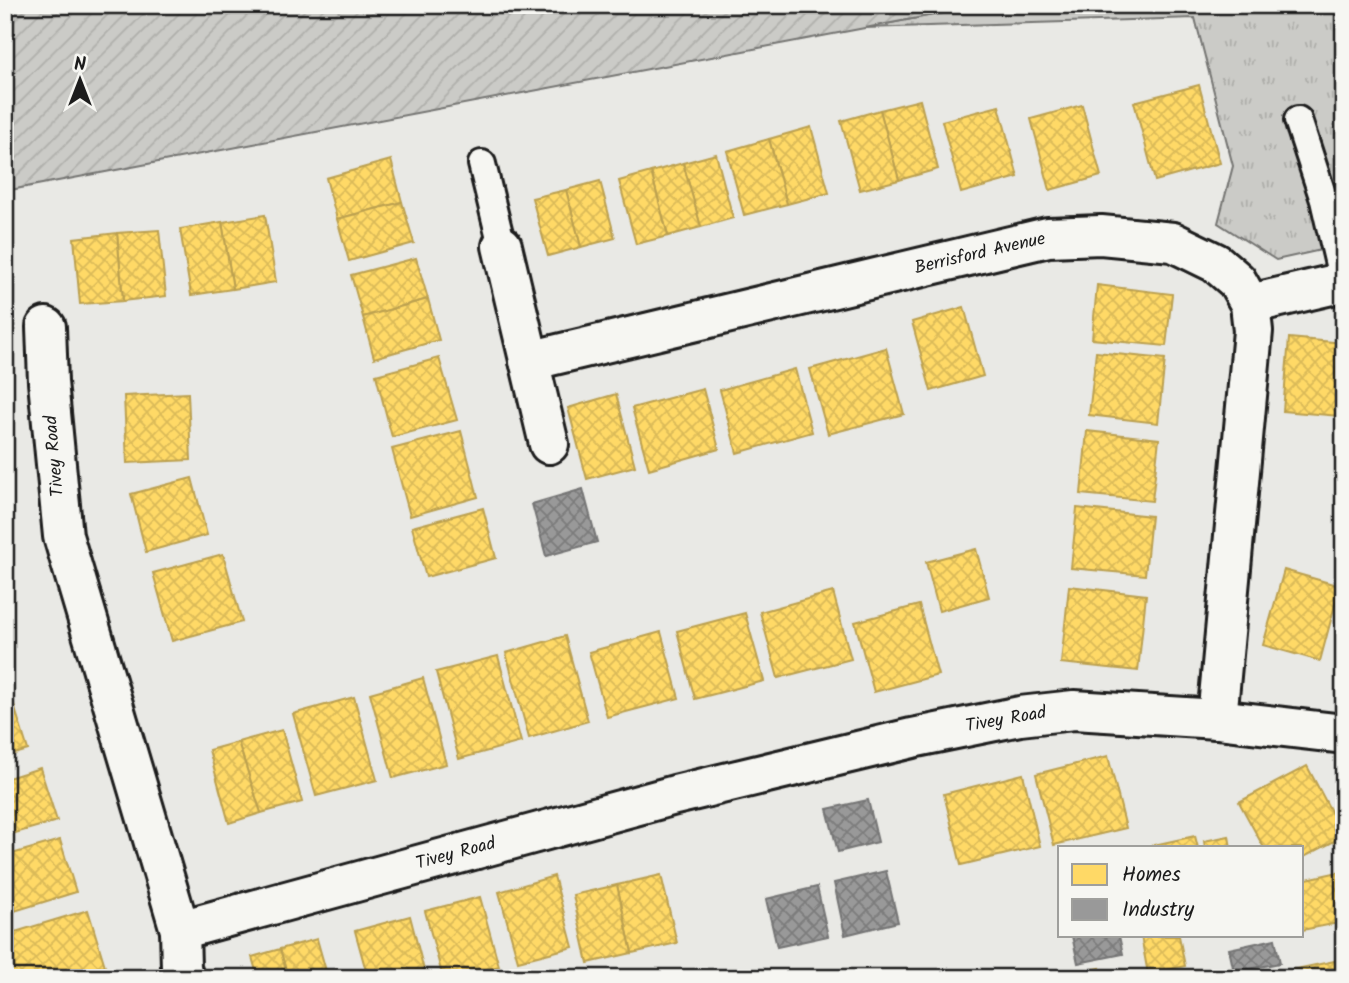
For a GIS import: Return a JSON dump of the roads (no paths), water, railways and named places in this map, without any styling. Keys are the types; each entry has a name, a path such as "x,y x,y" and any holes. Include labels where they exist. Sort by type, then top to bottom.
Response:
{"street":[{"name":"Berrisford Avenue","path":"529,361 1048,237 1101,235 1173,242 1216,263 1237,281 1250,304"},
{"path":"502,246 549,444"},
{"path":"1217,719 1253,331 1250,304 1343,282"},
{"name":"Tivey Road","path":"47,327 48,382 63,536 180,930 675,795 912,738 1020,716 1074,710 1217,719 1344,734"},
{"path":"180,930 181,968 184,978"}],"lane":[{"path":"1298,120 1334,198 1343,282"},
{"path":"482,164 502,246"}]}
